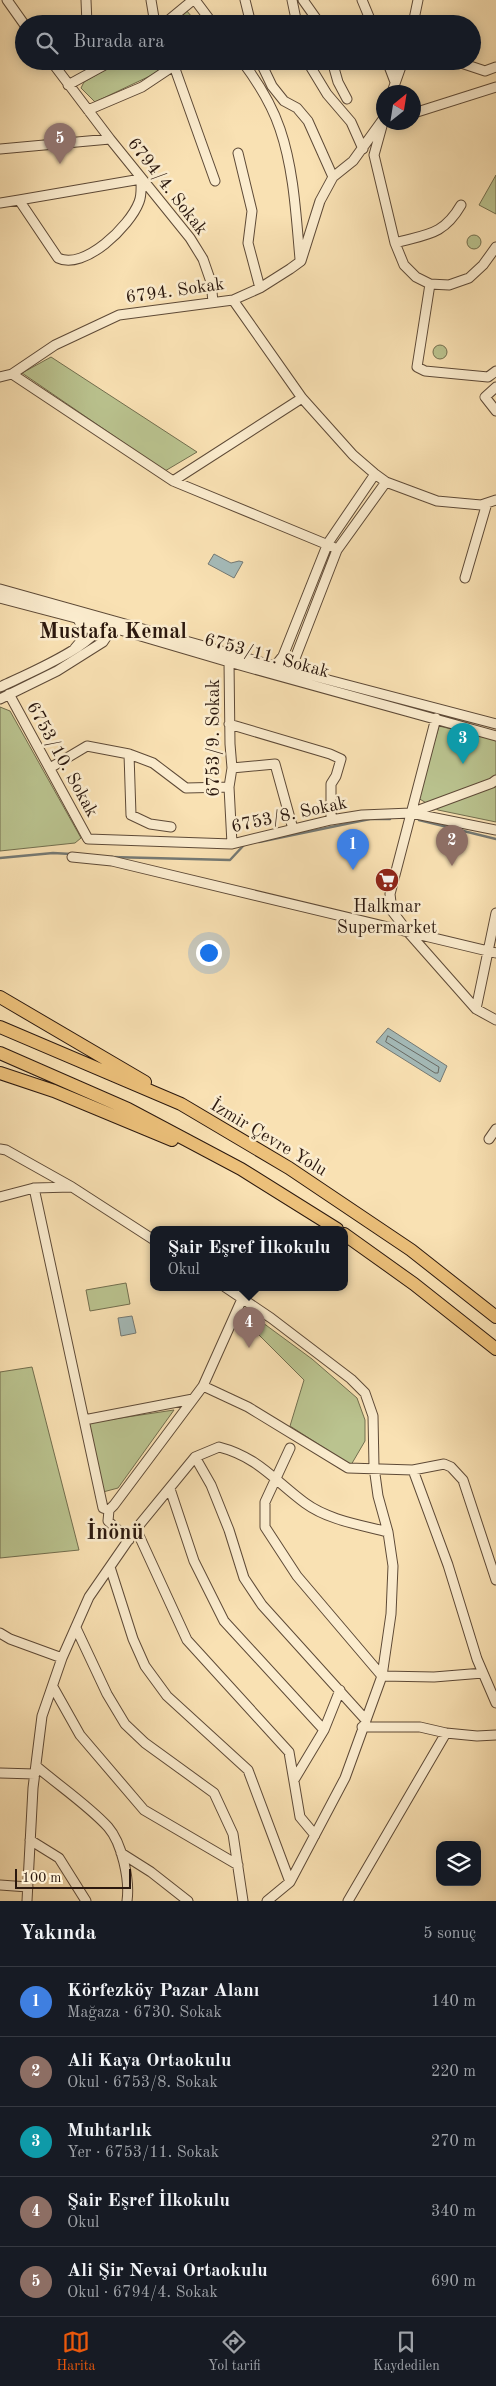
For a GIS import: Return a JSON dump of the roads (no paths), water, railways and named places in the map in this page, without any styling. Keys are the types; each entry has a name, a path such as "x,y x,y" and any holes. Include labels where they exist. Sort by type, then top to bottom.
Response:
{"highway":[{"path":"0,997 181,1104"},
{"name":"İzmir Çevre Yolu","path":"0,1027 181,1104 289,1168 403,1245 496,1317"},
{"path":"0,1053 128,1109 241,1169 332,1226"},
{"path":"0,1073 54,1090 241,1169"},
{"path":"348,1237 414,1284 496,1349"}],"street":[{"path":"7,0 18,15"},
{"path":"86,0 87,15"},
{"path":"151,0 154,15"},
{"path":"175,15 194,0 206,15"},
{"path":"245,0 249,15"},
{"path":"292,0 295,15"},
{"path":"303,0 314,15"},
{"path":"362,0 368,15"},
{"path":"415,15 418,0"},
{"path":"481,69 486,71 496,69"},
{"path":"57,70 110,139"},
{"path":"68,85 90,70"},
{"path":"88,110 142,86 168,70"},
{"path":"180,70 215,181"},
{"path":"248,70 267,100 280,128 290,172 301,261"},
{"path":"264,70 278,94 284,101 297,108 308,121 333,177"},
{"path":"311,70 327,94 351,122 362,149"},
{"path":"335,70 338,82 347,99"},
{"path":"390,70 395,82"},
{"path":"394,85 400,70"},
{"path":"421,111 496,87"},
{"path":"301,261 320,201 333,177 353,161 376,130"},
{"path":"381,130 374,155 395,243 404,265 416,278 430,284 449,285 469,278 483,265 496,247"},
{"name":"6794/4. Sokak","path":"0,149 110,139 190,238 203,260 211,282 214,302"},
{"path":"238,153 252,211 248,243 260,288"},
{"path":"0,203 141,178 140,201 124,226 90,254 77,260 65,262 58,258 19,200"},
{"path":"395,243 445,227 452,220 461,204"},
{"name":"6794. Sokak","path":"0,377 12,374 55,345 119,315 233,300 260,288 301,261"},
{"path":"430,284 417,367 425,371 488,378 496,371"},
{"path":"233,300 302,398 353,454 375,474 386,482 437,501 462,505 490,504 496,508"},
{"path":"12,374 173,481 328,544 337,550"},
{"path":"496,388 485,397 496,411"},
{"path":"173,481 302,398"},
{"path":"275,666 283,656 328,544 375,474"},
{"path":"296,671 294,661 337,550 386,482"},
{"path":"466,578 490,504"},
{"name":"6753/11. Sokak","path":"0,589 106,622 496,723"},
{"name":"6753/11. Sokak","path":"0,598 76,618 106,622 127,632 229,662 496,736"},
{"path":"74,650 81,641 84,629 76,618"},
{"path":"103,642 106,622"},
{"path":"0,687 74,650 95,635 106,622"},
{"path":"4,697 57,671 113,636 127,632"},
{"name":"6753/9. Sokak","path":"229,662 229,724 232,768 229,787 232,844"},
{"name":"6753/10. Sokak","path":"4,697 50,768 88,839"},
{"path":"436,718 390,894 392,911 408,932 476,1009 496,1020"},
{"path":"229,724 341,759 336,776 331,784 331,820"},
{"path":"50,768 87,746 129,754 153,763 186,788 229,787"},
{"path":"129,754 131,815 150,824 171,827"},
{"path":"232,768 274,764 293,828"},
{"path":"411,813 492,784 496,780"},
{"name":"6753/8. Sokak","path":"88,839 232,844 331,820 362,815 411,813 496,830"},
{"path":"72,857 112,861 493,952"},
{"path":"476,1009 493,952 496,913"},
{"path":"489,1139 496,1129"},
{"path":"0,1149 6,1150 72,1187 150,1237"},
{"path":"0,1197 34,1188 72,1187"},
{"path":"34,1188 101,1503 103,1508 109,1510"},
{"path":"231,1291 351,1379 365,1392 373,1416 374,1467 378,1496 388,1532 393,1566 391,1614 382,1676 345,1778 290,1882 267,1901"},
{"path":"129,1540 108,1521 109,1510 203,1386 242,1298"},
{"path":"203,1386 248,1407 348,1468 374,1467 413,1470 444,1464 455,1470 463,1480 496,1580"},
{"path":"84,1420 194,1399"},
{"path":"27,1901 30,1840 42,1716 62,1658 89,1597 136,1529 195,1457 219,1447 247,1457 276,1477 305,1503 321,1513 388,1532"},
{"path":"290,1448 264,1502 265,1526 297,1576 382,1676 434,1677 483,1673"},
{"path":"195,1457 211,1485 229,1530 244,1578 262,1605 340,1690 364,1723"},
{"path":"413,1470 448,1565 483,1673 496,1703"},
{"path":"170,1489 194,1561 224,1622 324,1730"},
{"path":"136,1529 187,1640 288,1752 300,1817 316,1835"},
{"path":"110,1567 133,1639 145,1666 167,1696 248,1770 290,1882"},
{"path":"76,1628 107,1694 125,1724 145,1742 214,1793 233,1834 243,1901"},
{"path":"0,1633 10,1640 62,1658"},
{"path":"53,1687 80,1735 144,1810 238,1865"},
{"path":"294,1780 324,1730 340,1690"},
{"path":"364,1723 420,1726 446,1733 476,1736 496,1735"},
{"path":"348,1901 446,1733"},
{"path":"0,1773 36,1770 109,1828 121,1853 127,1876 127,1901"},
{"path":"30,1840 59,1858 86,1901"},
{"path":"121,1853 151,1872 188,1901"},
{"path":"0,1885 28,1887"}],"water":[{"path":"214,554 231,563 243,562 234,578 208,564"},
{"path":"388,1028 447,1066 440,1082 376,1042"},
{"path":"132,1316 136,1333 121,1336 118,1318"}],"waterway":[{"path":"259,842 370,819 390,819"},
{"path":"419,820 496,839"},
{"path":"111,857 230,860 244,845"},
{"path":"0,858 53,853 71,854"}],"place":[{"name":"Ali Şir Nevai Ortaokulu","path":"60,164"},
{"name":"Muhtarlık","path":"463,764"},
{"name":"Ali Kaya Ortaokulu","path":"452,866"},
{"name":"Körfezköy Pazar Alanı","path":"353,870"},
{"name":"Halkmar Supermarket","path":"387,880"},
{"name":"Şair Eşref İlkokulu","path":"249,1348"}],"district":[{"name":"Mustafa Kemal","path":"113,630"},
{"name":"İnönü","path":"115,1531"}]}
